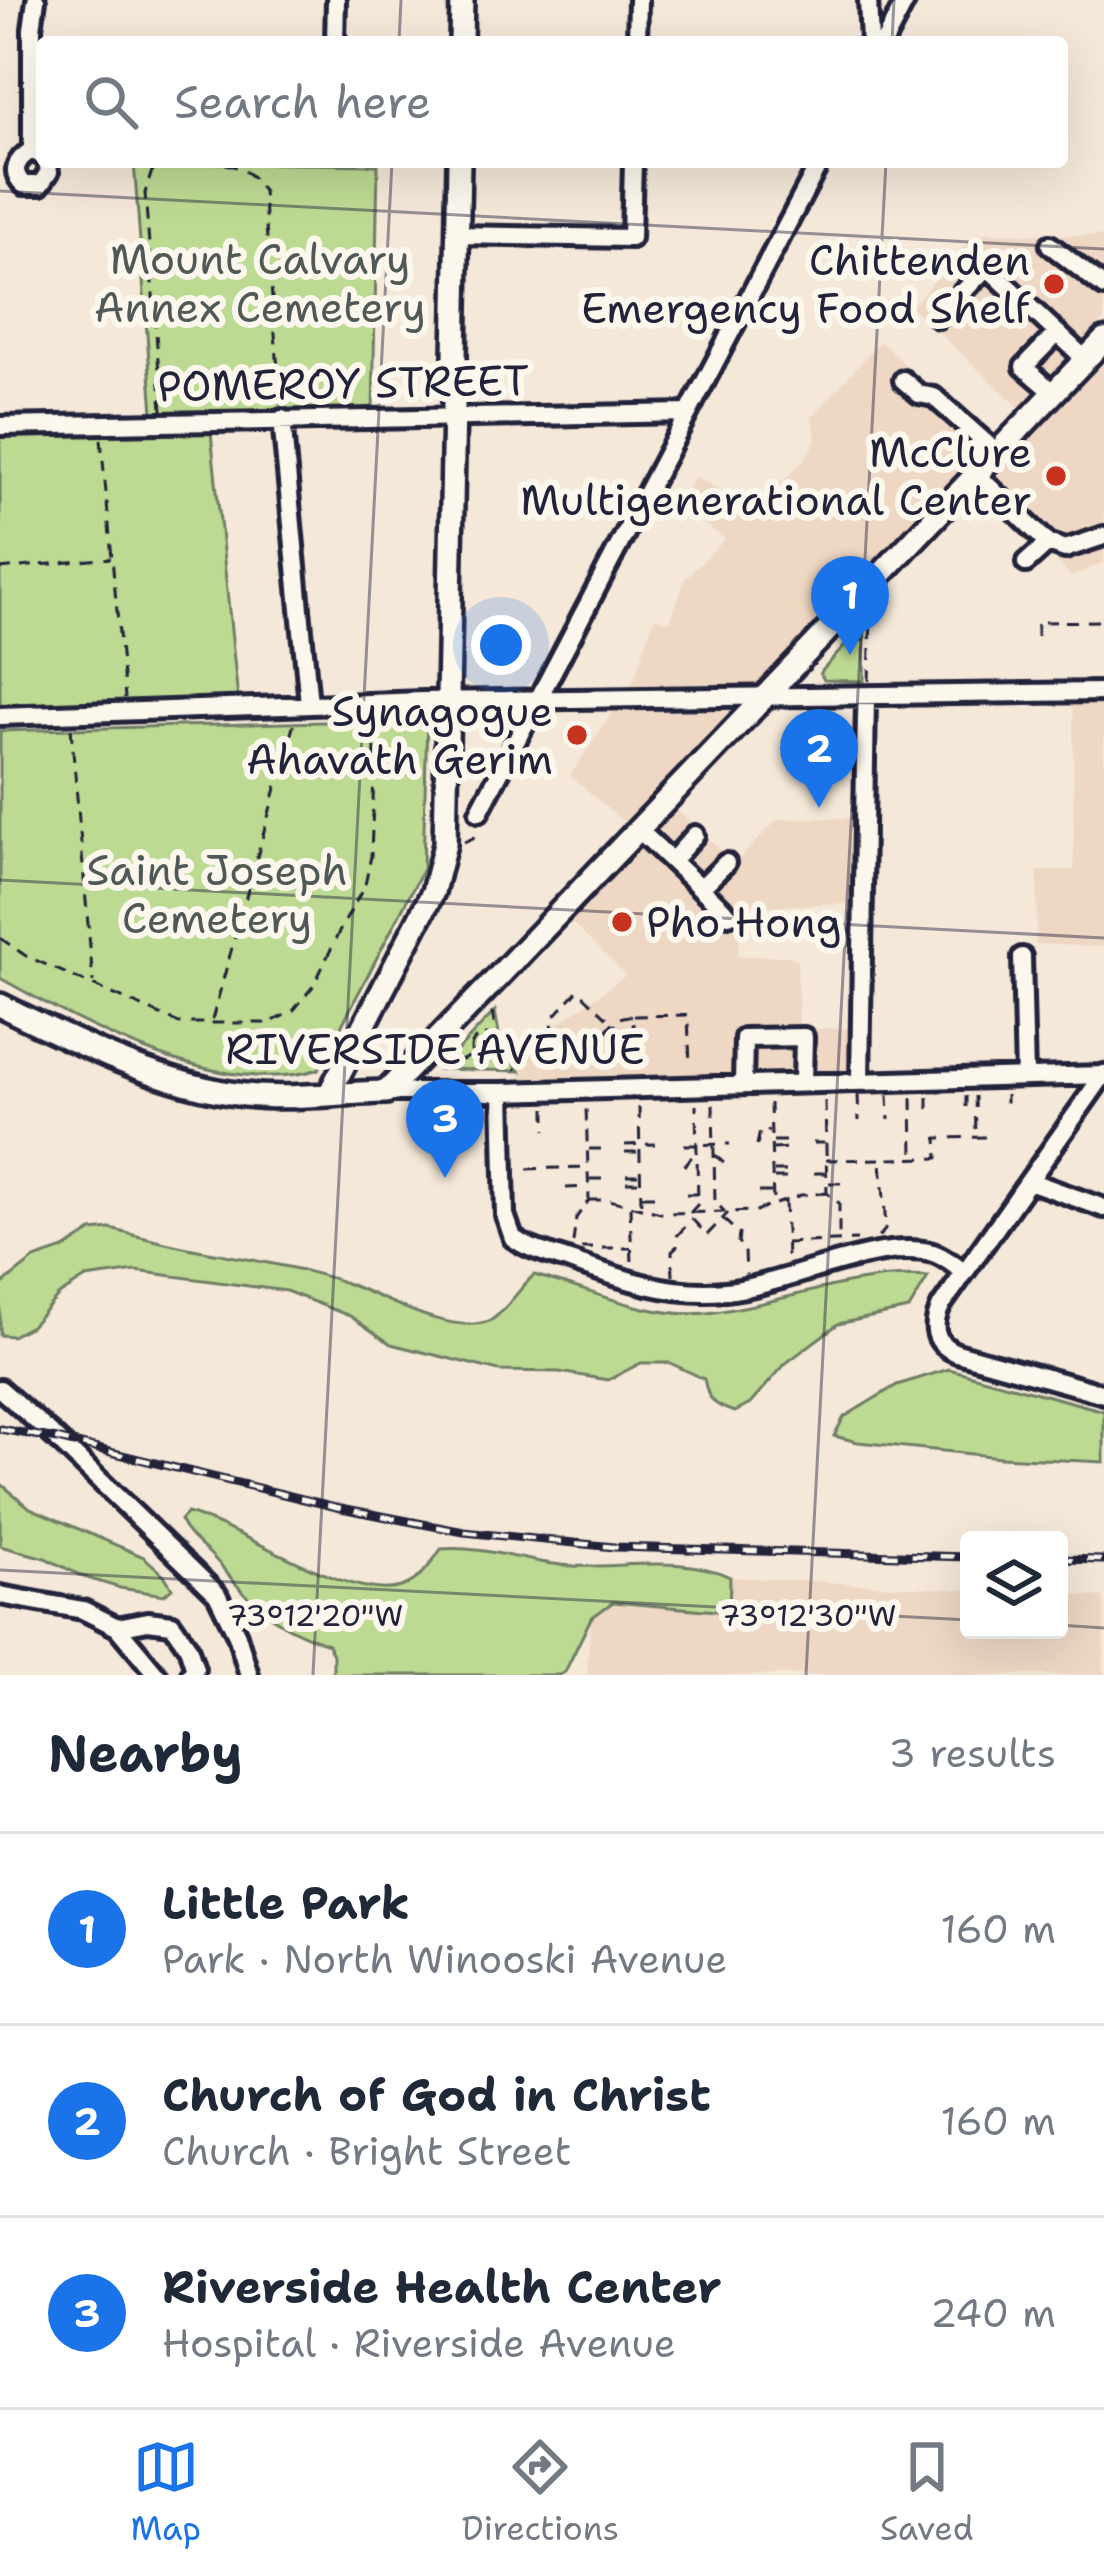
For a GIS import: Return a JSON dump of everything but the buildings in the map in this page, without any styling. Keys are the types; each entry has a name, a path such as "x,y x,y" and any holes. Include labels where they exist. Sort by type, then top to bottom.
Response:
{"main road":[{"path":"461,36 462,0"},
{"path":"329,1094 433,892 445,844 459,168"},
{"path":"386,1092 1104,340"},
{"name":"RIVERSIDE AVENUE","path":"0,1005 76,1041 190,1085 261,1096 386,1092"}],"street":[{"path":"36,0 32,29 36,92"},
{"path":"335,36 336,0"},
{"path":"637,36 638,0"},
{"path":"868,0 869,36"},
{"path":"887,36 906,0"},
{"path":"457,235 631,238 633,168"},
{"path":"479,812 817,168"},
{"path":"1050,245 1104,287"},
{"path":"938,318 987,267 1084,359"},
{"path":"1053,392 1024,367 1057,333"},
{"path":"903,380 919,394 934,397 996,452"},
{"name":"POMEROY STREET","path":"0,426 687,412"},
{"path":"282,419 302,704"},
{"path":"975,473 1048,543 1065,549 1104,536"},
{"path":"1026,563 1048,543"},
{"path":"859,1081 867,690"},
{"path":"0,716 302,704 764,698 867,690 1104,692"},
{"path":"638,829 729,915"},
{"path":"672,861 695,835"},
{"path":"701,888 727,863"},
{"path":"1022,957 1025,1077"},
{"path":"743,1084 743,1038 784,1037 804,1037 803,1083"},
{"path":"1104,1074 941,1306 935,1329 940,1342 956,1353 1104,1394"},
{"name":"RIVERSIDE AVENUE","path":"386,1092 1104,1074"},
{"path":"502,1092 506,1215 513,1238 529,1247 632,1281 698,1292 747,1288 839,1262 913,1251 941,1257 964,1272"},
{"path":"1029,1181 1104,1208"},
{"path":"0,1389 217,1594 249,1675"},
{"path":"0,1595 83,1610 117,1627 147,1672"},
{"path":"117,1627 172,1624 188,1647 195,1669 190,1675"}],"path":[{"path":"160,168 152,171 145,194 163,422"},
{"path":"235,168 249,173 262,191 282,419"},
{"path":"99,423 127,712"},
{"path":"0,568 111,558"},
{"path":"867,690 871,614"},
{"path":"1037,636 1037,622 1104,621"},
{"path":"854,633 869,647"},
{"path":"0,938 26,956 179,1023 269,1023 293,1011 314,985 365,885 371,856 376,703"},
{"path":"211,1022 302,704"},
{"path":"70,713 93,983"},
{"path":"445,844 472,838 479,827 479,812"},
{"path":"632,1016 634,1032 623,1033 612,1022 578,990 552,1019 554,1034 605,1033 612,1022 620,1016 688,1015 690,1065"},
{"path":"492,1012 499,1051 516,1070"},
{"path":"497,1042 489,1036 476,1039 473,1055 486,1063 499,1051"},
{"path":"439,1070 473,1055"},
{"path":"859,1081 859,1121"},
{"path":"888,1081 889,1120"},
{"path":"704,1085 714,1144 715,1202 727,1212"},
{"path":"672,1267 677,1235 698,1204 697,1148 704,1085"},
{"path":"586,1090 589,1200 576,1218 573,1248 632,1248"},
{"path":"545,1091 546,1130"},
{"path":"1006,1095 1006,1103"},
{"path":"966,1096 966,1107"},
{"path":"975,1096 976,1137"},
{"path":"928,1097 928,1109"},
{"path":"912,1098 913,1158"},
{"path":"825,1101 827,1193"},
{"path":"770,1103 773,1205"},
{"path":"639,1107 641,1208"},
{"path":"758,1145 760,1131 771,1131"},
{"path":"826,1160 938,1158 937,1138 991,1137"},
{"path":"771,1141 789,1144 771,1149"},
{"path":"813,1143 826,1143"},
{"path":"625,1145 655,1144"},
{"path":"684,1144 697,1148 730,1144"},
{"path":"684,1166 697,1148"},
{"path":"588,1149 602,1149"},
{"path":"625,1152 639,1152"},
{"path":"714,1154 727,1166"},
{"path":"875,1240 885,1230 881,1159"},
{"path":"527,1168 588,1167"},
{"path":"626,1174 648,1171"},
{"path":"772,1175 789,1171"},
{"path":"814,1173 827,1173"},
{"path":"772,1175 789,1178"},
{"path":"589,1179 602,1179"},
{"path":"626,1182 640,1183"},
{"path":"827,1184 841,1183"},
{"path":"566,1187 589,1187"},
{"path":"759,1192 772,1192"},
{"path":"589,1200 689,1215 756,1211 827,1193 838,1203 839,1262"},
{"path":"686,1194 698,1194"},
{"path":"812,1194 812,1206"},
{"path":"640,1196 658,1196"},
{"path":"604,1200 604,1211"},
{"path":"785,1200 787,1280"},
{"path":"630,1206 632,1281"},
{"path":"706,1233 727,1212"},
{"path":"689,1215 706,1233"},
{"path":"566,1218 576,1218"},
{"path":"722,1219 739,1234 746,1264"},
{"path":"704,1240 706,1233"},
{"path":"787,1243 857,1240"}],"shaded area":[{"path":"976,233 1104,236 1104,320 1020,408 911,307"},
{"path":"880,341 988,442 661,786 678,811 735,863 778,819 854,818 854,903 745,907 737,956 797,960 799,1028 852,1029 851,1070 520,1078 510,1059 626,975 550,902 625,823 570,776 634,680 654,618 670,622 685,579 725,539 677,505 695,477 755,509 804,460 816,440 812,418"},
{"path":"1104,362 1104,562 1072,577 984,488"},
{"path":"1073,704 1104,704 1104,947 1036,944 1038,871 1074,870"},
{"path":"730,1577 960,1590 960,1639 1068,1639 1068,1595 1104,1597 1104,1675 587,1675 591,1618 613,1602 728,1612"}],"green space":[{"name":"Mount Calvary Annex Cemetery","path":"134,168 378,168 373,409 153,413"},
{"path":"211,432 238,699 3,709 0,436"},
{"path":"865,624 864,681 824,680 820,673"},
{"name":"Saint Joseph Cemetery","path":"427,719 423,869 319,1069 280,1076 197,1066 112,1036 0,978 0,731"},
{"path":"495,1011 501,1045 520,1071 440,1069"},
{"path":"111,1229 289,1267 439,1320 474,1324 494,1318 534,1275 641,1307 685,1314 735,1309 872,1279 928,1277 909,1309 838,1324 786,1363 750,1404 735,1412 713,1401 704,1379 670,1363 641,1363 608,1380 559,1372 499,1371 391,1344 350,1316 286,1291 136,1271 86,1278 59,1295 31,1326 12,1336 0,1335 0,1286 34,1259 64,1249 92,1231"},
{"path":"949,1369 1104,1411 1104,1462 1000,1457 834,1436 844,1417 897,1385"},
{"path":"0,1483 30,1508 144,1557 172,1588 164,1595 120,1588 0,1546"},
{"path":"187,1513 326,1575 379,1589 408,1584 441,1549 457,1549 572,1566 673,1564 712,1570 730,1577 729,1612 613,1602 591,1618 565,1672 559,1675 333,1675 328,1644 283,1624 254,1603 187,1531 180,1520"}],"railway":[{"path":"0,1429 464,1532 614,1547 960,1557"},
{"path":"1068,1559 1104,1560"}],"place":[{"name":"Chittenden Emergency Food Shelf","path":"1054,284"},
{"name":"McClure Multigenerational Center","path":"1056,476"},
{"name":"Little Park","path":"850,655"},
{"name":"Synagogue Ahavath Gerim","path":"577,735"},
{"name":"Church of God in Christ","path":"819,808"},
{"name":"Pho Hong","path":"622,922"},
{"name":"Riverside Health Center","path":"445,1178"}]}
